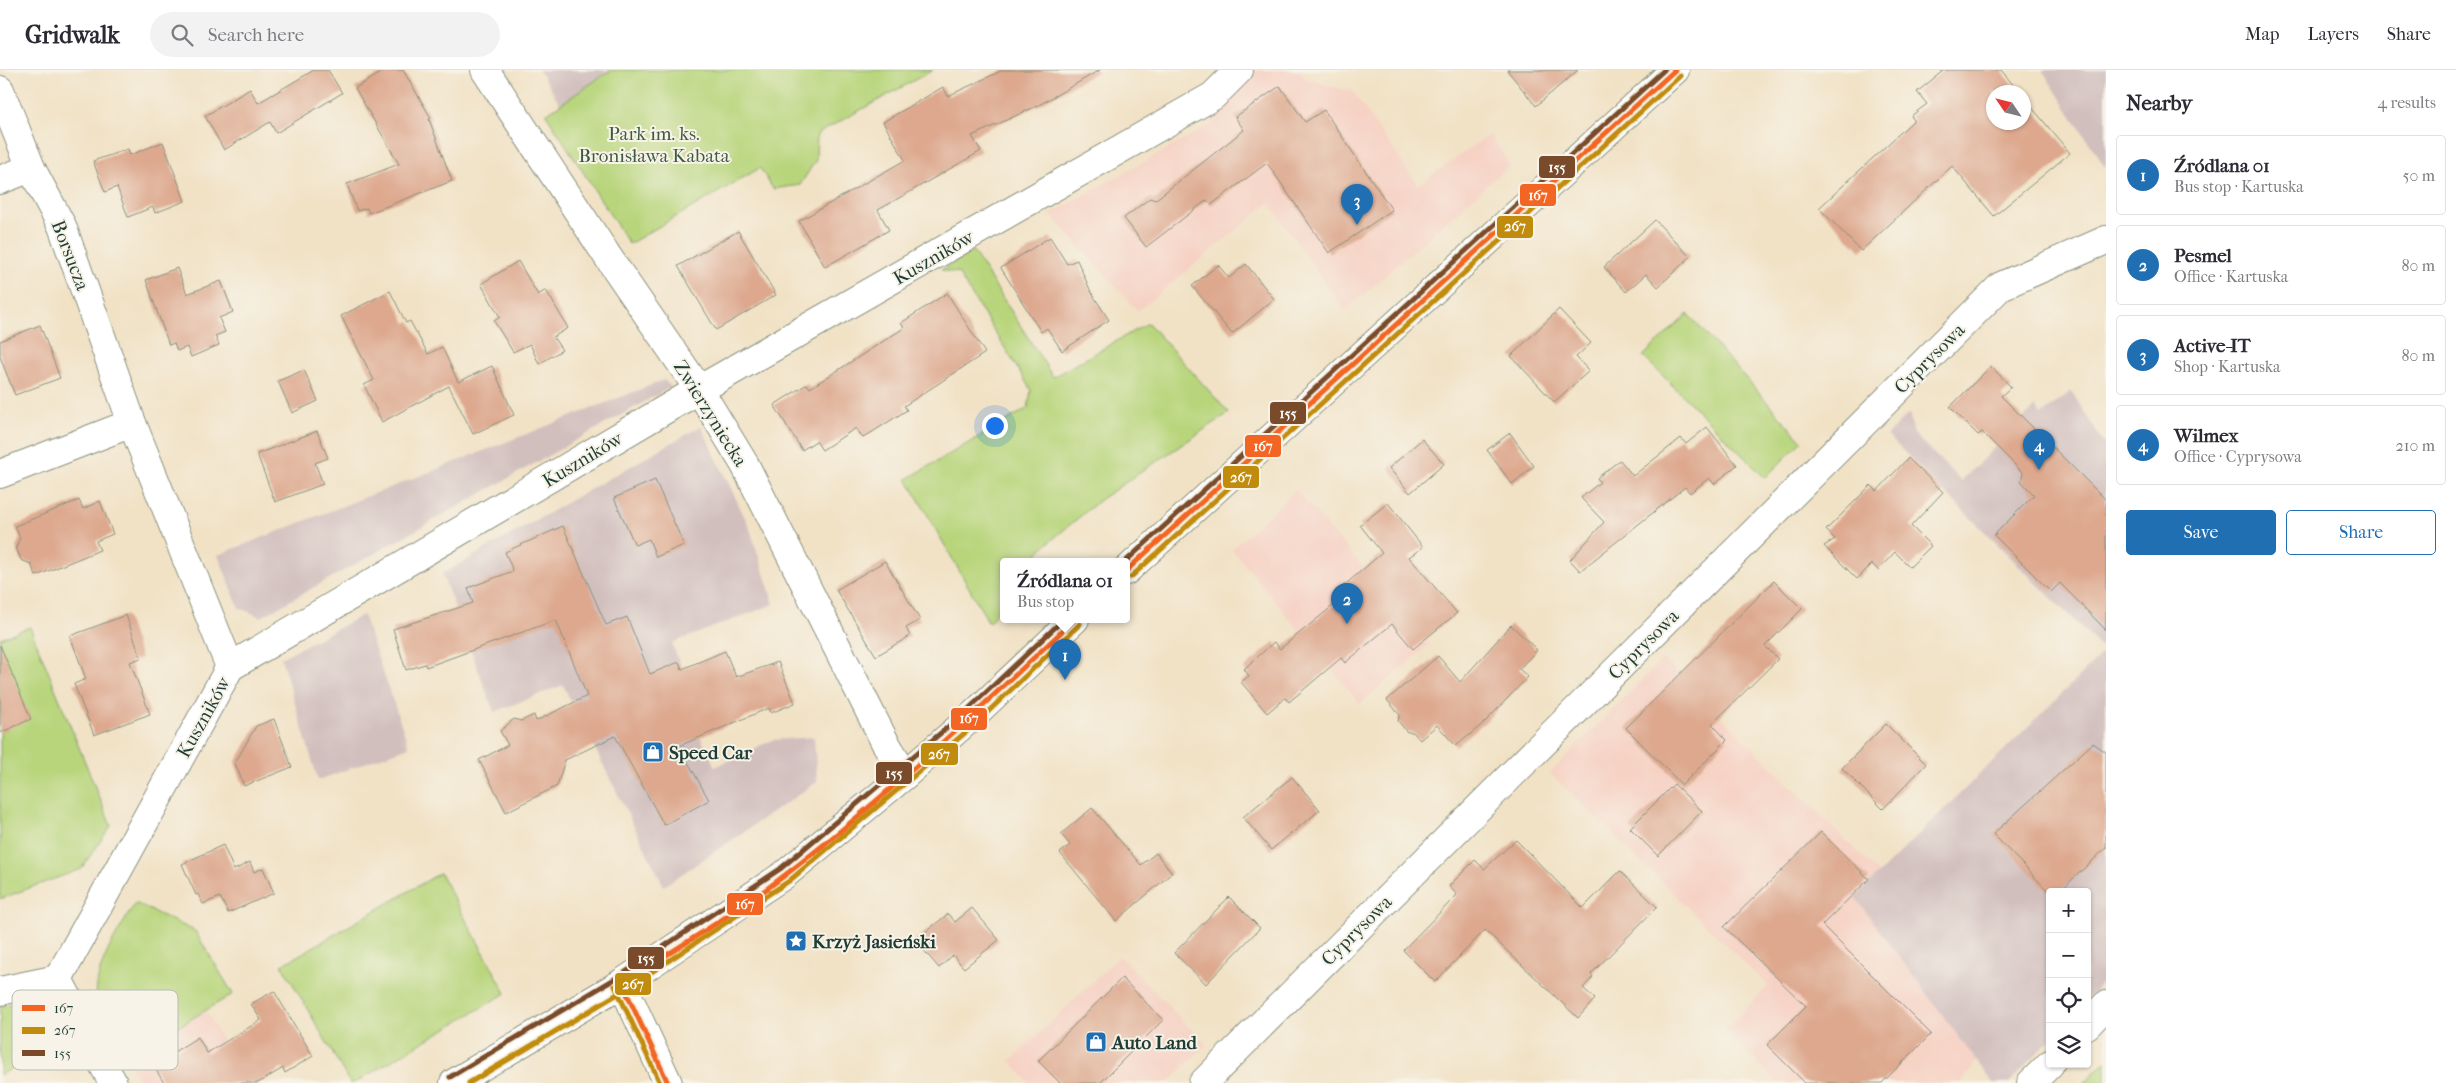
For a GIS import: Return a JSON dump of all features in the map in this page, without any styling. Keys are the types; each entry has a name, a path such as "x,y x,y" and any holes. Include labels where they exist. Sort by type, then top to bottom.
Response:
{"street":[{"name":"Zwierzyniecka","path":"485,70 608,257 700,390 745,465 885,742 905,776"},
{"name":"Kuszników","path":"58,979 230,667 700,390 1213,96 1239,70"},
{"path":"1130,567 1675,70"},
{"name":"Borsucza","path":"0,90 31,168 62,226 132,423 230,667"},
{"path":"0,180 31,168"},
{"name":"Cyprysowa","path":"1203,1083 2001,286 2106,240"},
{"path":"0,474 132,423"},
{"path":"454,1083 622,983 784,875 905,776 967,721 1071,623"},
{"path":"0,991 58,979 64,990"},
{"path":"622,983 668,1083"},
{"path":"2089,1023 2106,1005"},
{"path":"2032,1083 2046,1068"},
{"path":"106,1070 113,1083"}],"shaded area":[{"path":"539,70 611,70 560,104"},
{"path":"1255,70 1299,70 1306,79 1347,91 1350,88 1418,185 1490,134 1510,165 1345,311 1269,203 1138,311 1050,214 1214,123 1209,116"},
{"path":"2042,70 2106,70 2106,169"},
{"path":"664,380 671,387 261,617 239,608 218,555"},
{"path":"2071,391 2106,447 2106,979 2091,995 2091,888 2046,888 2046,1043 2009,1083 1993,1083 1855,897 2105,651 1887,435 1909,413 1914,434 1961,481 2035,407 2041,415"},
{"path":"701,426 749,526 774,604 672,643 679,662 641,678 696,728 715,767 772,740 814,737 817,782 664,886 563,685 494,712 442,574"},
{"path":"1296,490 1430,644 1360,704 1232,549"},
{"path":"363,615 409,747 318,780 281,658"},
{"path":"1663,659 1879,873 1855,897 1977,1061 1962,1083 1778,1083 1725,1030 1768,986 1550,773"},
{"path":"1120,956 1206,1045 1168,1083 1030,1083 1010,1061"},
{"path":"206,1011 247,1083 140,1083 133,1070 178,1070 178,1027"}],"green space":[{"name":"Park im. ks. Bronisława Kabata","path":"611,70 933,70 817,134 816,160 800,185 773,189 760,168 629,244 546,114"},
{"path":"973,251 1053,377 1148,323 1229,413 1101,499 1041,549 1034,558 1000,558 1000,608 989,623 907,479 1028,408 1031,390 958,273 941,270"},
{"path":"1688,314 1802,441 1765,478 1643,356"},
{"path":"30,627 111,826 81,869 0,899 0,638"},
{"path":"440,873 506,993 354,1083 350,1083 282,965"},
{"path":"135,903 195,931 233,994 178,1027 178,990 96,990 102,966 114,939"},
{"path":"12,1004 12,1069 0,1075 0,1006"},
{"path":"2106,1060 2106,1083 2084,1083"}],"building":[{"path":"314,70 328,70 342,93 276,133 270,122 224,150 205,116 250,89 258,103"},
{"path":"386,70 403,70 431,118 429,119 452,181 369,213 367,208 357,211 347,184 399,164 355,88"},
{"path":"1003,70 1100,70 1039,105 972,136 981,151 878,210 889,230 825,267 799,221 905,160 883,122 943,87 948,96"},
{"path":"1507,70 1578,70 1536,106"},
{"path":"1944,70 2001,70 2013,85 1986,85 1986,130 2031,130 2031,106 2070,153 1994,216 1952,166 1861,251 1819,208 1914,120 1911,116 1927,104 1917,92"},
{"path":"1280,86 1305,122 1324,110 1392,210 1329,253 1267,163 1211,205 1207,200 1146,247 1124,218 1150,198 1155,200 1244,130 1235,117"},
{"path":"163,142 185,201 155,213 153,207 128,217 117,187 105,192 93,161 128,149 130,155"},
{"path":"1655,220 1690,257 1658,287 1646,274 1626,292 1604,267"},
{"path":"738,231 776,295 716,330 678,266"},
{"path":"1050,237 1067,264 1077,260 1091,292 1109,320 1062,351 1047,328 1041,332 1001,268"},
{"path":"518,261 538,295 546,290 568,328 553,337 562,350 539,364 530,344 513,352 494,321 500,317 481,284"},
{"path":"1246,264 1274,299 1232,334 1192,286 1218,265 1229,278"},
{"path":"177,268 187,294 221,281 233,312 219,318 225,332 215,336 219,345 191,357 187,347 177,351 174,343 169,345 146,280"},
{"path":"390,291 406,323 410,321 428,354 442,347 458,382 492,366 514,415 473,434 449,386 382,422 364,385 374,380 341,316"},
{"path":"947,293 985,353 904,406 907,410 863,438 856,428 822,450 816,441 802,450 774,405 807,384 810,388 904,328 901,323"},
{"path":"1559,309 1591,343 1576,357 1589,371 1554,402 1511,356"},
{"path":"40,325 60,378 15,395 0,357 0,341"},
{"path":"1991,366 2011,387 2001,396 2106,500 2106,630 2060,583 2051,592 1994,535 2034,495 2021,481 2023,473 1982,432 1978,435 1950,407"},
{"path":"304,370 318,401 292,413 278,381"},
{"path":"1707,427 1737,465 1714,484 1709,478 1690,493 1685,487 1580,571 1570,560 1604,522 1581,498 1600,482 1597,478 1620,460 1633,476 1681,438 1686,444"},
{"path":"317,431 328,458 315,463 323,484 275,502 257,454"},
{"path":"1510,433 1534,466 1512,484 1487,450"},
{"path":"1422,439 1444,464 1410,493 1389,468"},
{"path":"1908,458 1943,492 1911,526 1931,546 1910,567 1895,552 1878,570 1872,564 1857,579 1824,546 1835,539 1826,530 1871,485 1877,491"},
{"path":"655,480 684,545 656,557 649,539 635,545 614,498"},
{"path":"79,500 83,509 100,501 113,534 96,541 100,550 36,576 31,564 21,560 16,547 20,538 15,526"},
{"path":"1388,503 1423,547 1409,557 1457,613 1413,649 1392,624 1345,663 1341,658 1289,702 1285,698 1267,713 1241,682 1249,676 1244,669 1274,642 1280,649 1345,596 1340,589 1382,553 1360,525"},
{"path":"563,526 606,625 627,617 650,674 679,662 682,669 725,651 736,677 778,662 795,703 771,713 769,708 679,746 709,800 664,825 615,736 565,760 557,786 506,812 479,760 508,745 500,731 514,719 521,721 534,715 536,721 587,696 556,620 426,667 425,664 406,670 393,629 473,603 468,588 513,571 505,552"},
{"path":"885,561 920,620 906,628 910,636 876,656 836,590"},
{"path":"1774,581 1802,609 1765,646 1778,659 1712,724 1727,740 1682,785 1626,728"},
{"path":"126,615 141,658 130,662 150,714 94,735 74,684 86,679 70,636"},
{"path":"1511,625 1537,650 1519,669 1528,677 1485,722 1456,746 1437,725 1420,740 1413,732 1407,732 1398,721 1400,715 1387,700 1438,656 1460,682"},
{"path":"0,645 31,719 0,733"},
{"path":"274,719 292,767 244,786 235,763 256,726"},
{"path":"1886,724 1926,764 1883,809 1842,768"},
{"path":"2093,743 2106,752 2106,848 2063,888 2046,889 1993,834"},
{"path":"1292,777 1320,810 1271,850 1243,817"},
{"path":"1674,784 1702,811 1658,856 1630,828"},
{"path":"1092,808 1141,865 1156,853 1172,873 1116,921 1060,853 1070,845 1061,834"},
{"path":"1821,832 1869,879 1822,925 1931,1034 1882,1083 1805,1083 1767,1045 1806,1006 1724,927"},
{"path":"1516,840 1583,908 1620,871 1657,907 1591,974 1593,977 1583,988 1595,999 1578,1018 1485,930 1435,982 1403,950 1457,895 1449,886 1475,860 1484,869"},
{"path":"223,845 234,870 250,862 254,872 263,868 274,893 228,913 220,897 203,904 198,894 196,895 182,864"},
{"path":"1229,897 1260,928 1206,984 1174,953"},
{"path":"972,908 999,940 964,968 953,955 939,968 915,940 948,914 955,922"},
{"path":"1122,978 1163,1020 1100,1083 1060,1083 1038,1061"},
{"path":"274,991 313,1056 285,1073 283,1068 258,1083 164,1083 156,1070 178,1070 178,1049 198,1037 207,1053 261,1020 251,1004"}],"transit line":[{"name":"155","path":"1129,558 1664,70"},
{"name":"167","path":"1130,567 1675,70"},
{"name":"267","path":"1131,577 1680,76"},
{"name":"155","path":"450,1077 618,977 780,869 962,715 1060,623"},
{"name":"167","path":"622,983 696,937 768,888 848,825 925,758 1071,623"},
{"name":"267","path":"469,1083 626,989 789,881 972,727 1080,624"},
{"name":"167","path":"622,983 668,1083"},
{"name":"267","path":"615,986 660,1083"}],"place":[{"name":"Active-IT","path":"1357,225"},
{"name":"Wilmex","path":"2039,470"},
{"name":"Pesmel","path":"1347,624"},
{"name":"Źródlana 01","path":"1065,680"},
{"name":"Speed Car","path":"653,752"},
{"name":"Krzyż Jasieński","path":"796,941"},
{"name":"Auto Land","path":"1096,1042"}]}
